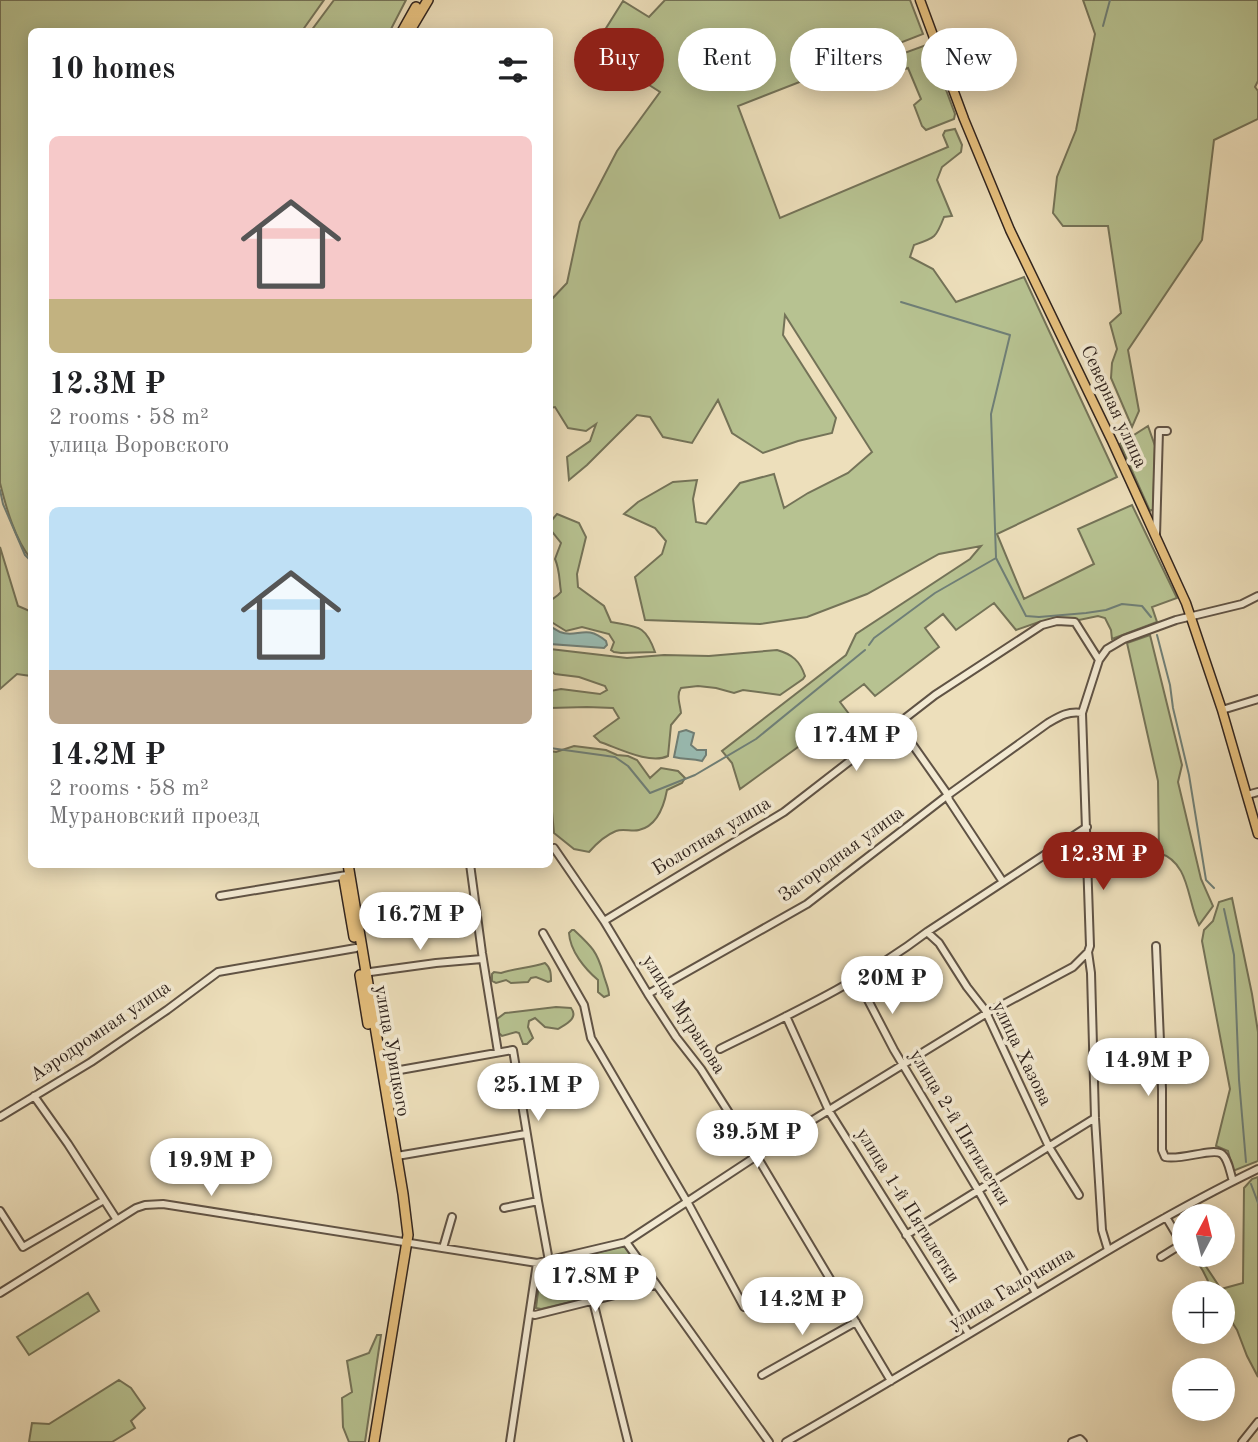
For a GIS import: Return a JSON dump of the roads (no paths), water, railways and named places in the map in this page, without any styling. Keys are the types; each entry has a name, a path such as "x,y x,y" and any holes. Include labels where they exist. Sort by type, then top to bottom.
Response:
{"highway":[{"path":"404,28 421,0"},
{"path":"411,28 428,0"},
{"name":"улица Урицкого","path":"347,872 356,948 383,1073 408,1229 374,1442"},
{"name":"улица Урицкого","path":"347,872 402,1234 406,1242"}],"main road":[{"name":"Северная улица","path":"920,0 964,119 1010,230 1112,441 1192,616 1258,834"}],"street":[{"path":"1156,538 1159,431 1167,431"},
{"path":"1108,1250 1101,1230 1095,1118 1082,713 1099,660 1107,649 1124,639 1192,616 1242,604 1258,596"},
{"name":"Болотная улица","path":"604,921 784,812 935,695 1042,625 1057,621 1074,622 1099,660"},
{"path":"1222,710 1258,699"},
{"name":"Загородная улица","path":"648,994 807,904 948,795 1063,714 1082,713"},
{"path":"898,724 948,795 1003,882"},
{"path":"1247,795 1258,792"},
{"path":"720,1049 857,979 1087,827"},
{"name":"улица Муранова","path":"554,849 604,921 676,1037 701,1069 891,1381"},
{"path":"471,868 498,1052"},
{"path":"220,896 347,872"},
{"name":"улица Хазова","path":"927,932 939,943 987,1013 1049,1147 1079,1195"},
{"path":"543,933 584,1005 591,1038 744,1307"},
{"path":"1156,946 1162,1150 1165,1157 1172,1158 1215,1151 1227,1161 1233,1181"},
{"name":"Аэродромная улица","path":"0,1117 91,1062 218,972 356,948"},
{"path":"0,1293 136,1208 145,1205 163,1204 537,1263 626,1242 755,1155 987,1013 1073,967 1088,952"},
{"path":"363,973 482,959"},
{"path":"1073,967 1080,966 1091,973"},
{"name":"улица 2-й Пятилетки","path":"857,979 894,1050 978,1190 1035,1293"},
{"name":"улица 1-й Пятилетки","path":"786,1016 829,1111 969,1334"},
{"path":"383,1073 513,1050 549,1261"},
{"path":"34,1096 117,1220"},
{"path":"906,1235 1095,1118"},
{"path":"397,1156 527,1135"},
{"name":"улица Галочкина","path":"786,1442 1108,1250 1258,1169"},
{"path":"0,1211 23,1247 104,1200"},
{"path":"504,1208 538,1201"},
{"path":"443,1248 452,1217"},
{"path":"1161,1257 1182,1244 1166,1217"},
{"path":"626,1242 769,1442"},
{"path":"510,1442 537,1263"},
{"path":"530,1314 535,1315 655,1285"},
{"path":"593,1301 628,1442"},
{"path":"762,1375 856,1322"},
{"path":"1242,1442 1258,1422"}],"water":[{"path":"553,628 566,634 592,633 606,641 604,648 553,644"},
{"path":"686,730 694,733 691,745 697,750 706,750 702,761 674,757 679,732"}],"waterway":[{"path":"1103,26 1110,0"},
{"path":"901,302 1010,335 991,414 996,557"},
{"path":"0,490 3,504 28,558"},
{"path":"869,645 874,638 935,593 996,558 1026,616 1086,613 1122,604 1142,606 1151,617"},
{"path":"1157,635 1189,775 1206,880 1214,888"},
{"path":"553,748 615,757 628,766 650,793 695,775 756,739 865,650"},
{"path":"1224,909 1234,955 1239,1080 1246,1162"},
{"path":"1251,1184 1258,1203"}]}
